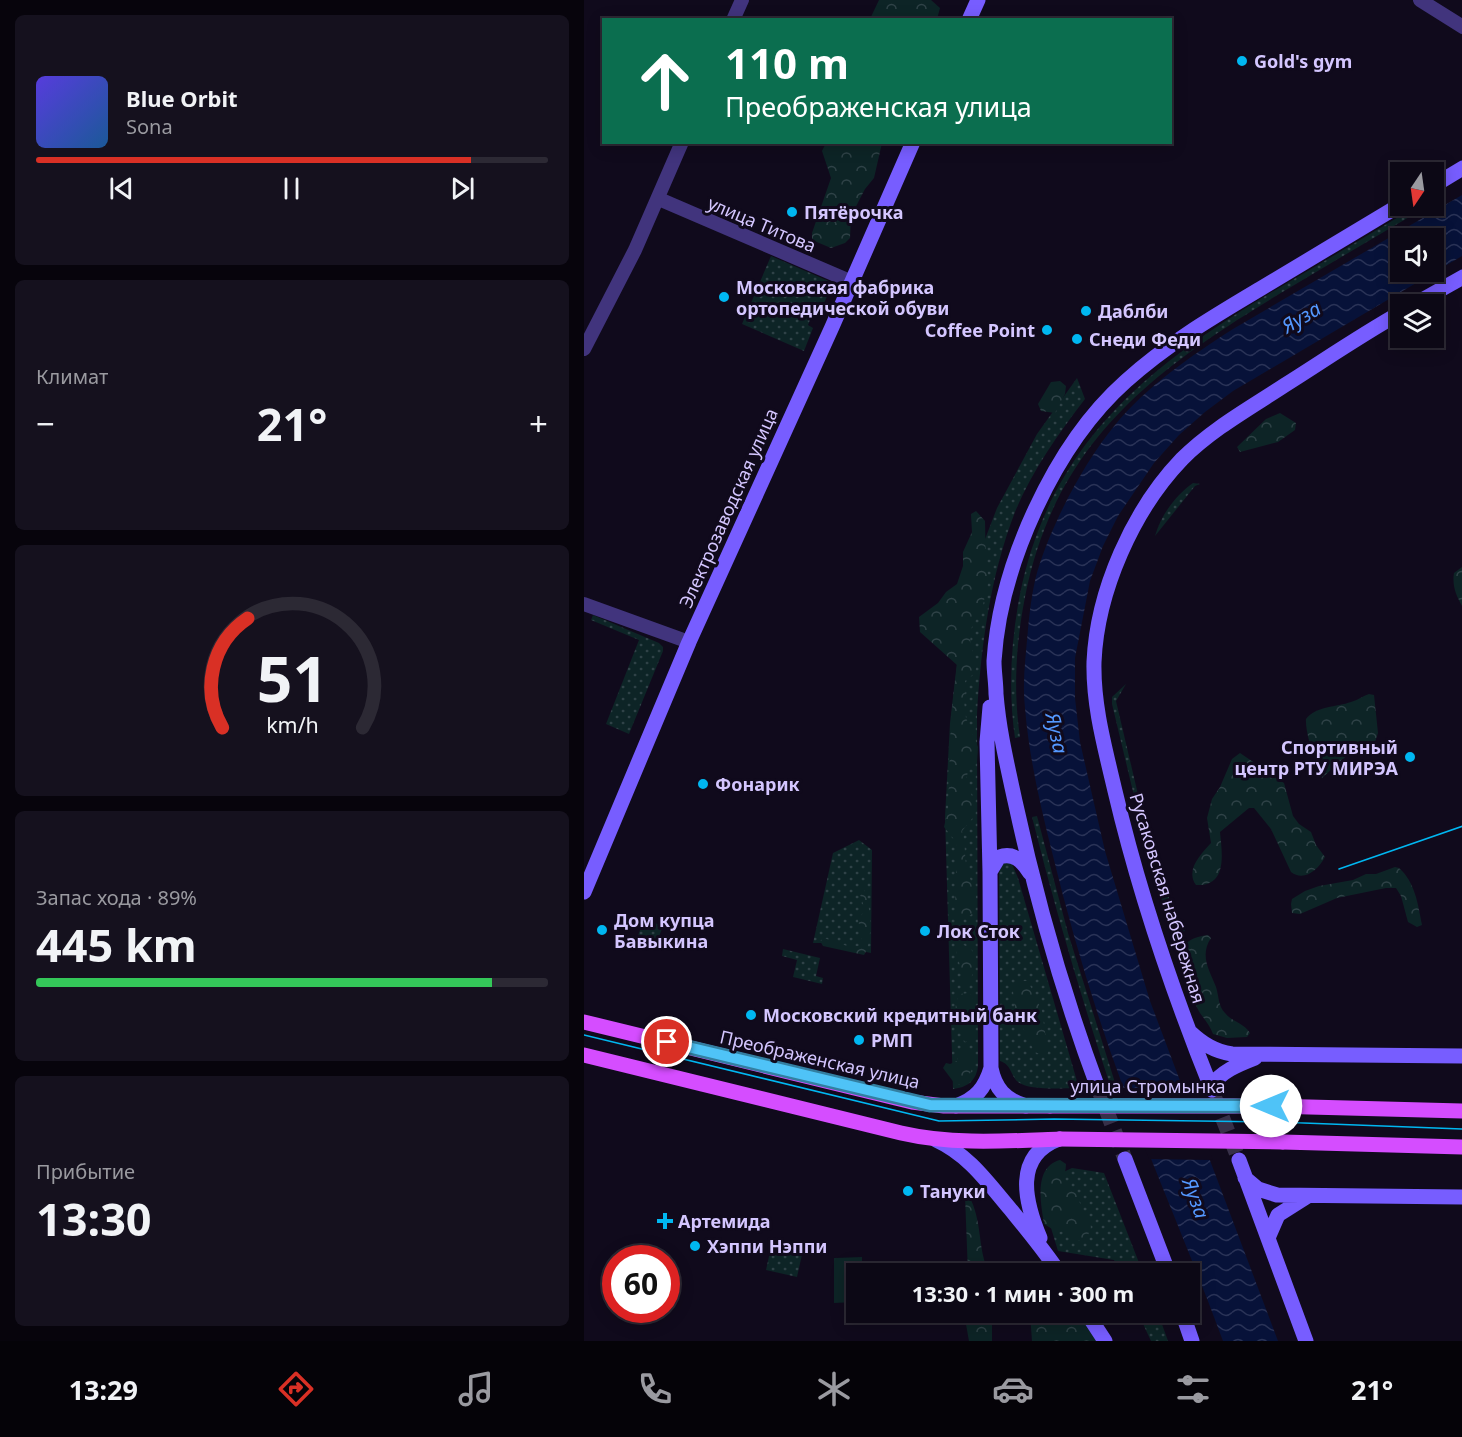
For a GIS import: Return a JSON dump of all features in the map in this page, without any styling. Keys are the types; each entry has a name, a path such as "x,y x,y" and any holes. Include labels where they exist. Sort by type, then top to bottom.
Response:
{"main road":[{"path":"970,18 978,0"},
{"name":"Электрозаводская улица","path":"584,892 689,642 912,144"},
{"path":"1444,179 1463,168"},
{"path":"1026,1106 1014,1102 1003,1094 996,1085 991,1068 987,742 994,662 1001,617 1016,560 1031,518 1055,471 1073,443 1123,383 1184,334 1390,211"},
{"path":"1433,294 1463,277"},
{"name":"Русаковская набережная","path":"1263,1054 1232,1067 1216,1078 1211,1088 1189,1031 1128,848 1095,698 1094,661 1099,624 1108,587 1131,530 1168,475 1183,459 1233,418 1390,319"},
{"path":"994,662 999,730 1031,875 1074,1023 1098,1088"},
{"path":"990,872 999,857 1007,855 1016,857 1031,875"},
{"name":"Преображенская улица","path":"584,1022 912,1102 956,1106 1050,1106"},
{"path":"1189,1031 1203,1044 1221,1052 1463,1056"},
{"path":"584,1054 936,1140 964,1156 1053,1263"},
{"path":"956,1106 970,1101 980,1092 991,1068"},
{"name":"улица Стромынка","path":"1050,1106 1271,1106 1463,1111"},
{"path":"936,1140 1060,1139 1463,1147"},
{"path":"1046,1252 1036,1229 1026,1187 1032,1159 1038,1150 1060,1139"},
{"path":"1125,1159 1165,1263"},
{"path":"1239,1160 1306,1341"},
{"path":"1245,1178 1258,1188 1277,1195 1463,1197"},
{"path":"1268,1238 1278,1215 1308,1196"},
{"path":"1093,1323 1105,1341"},
{"path":"1186,1323 1192,1341"}],"street":[{"path":"734,18 742,0"},
{"path":"1420,0 1463,27"},
{"path":"584,349 659,199 681,144"},
{"name":"улица Титова","path":"659,199 852,282"},
{"path":"584,604 689,642"}],"green space":[{"path":"879,0 931,0 940,8 937,18 870,18"},
{"path":"826,144 882,144 874,178 865,189 851,216 850,238 845,243 831,248 812,240 812,233 831,178 822,151"},
{"path":"1400,216 1411,216 1243,316 1199,346 1157,377 1120,412 1088,450 1061,492 1040,541 1025,597 1016,667 1020,737 1015,738 1012,666 1014,630 1020,594 1035,538 1057,489 1085,446 1117,408 1155,373 1196,341 1241,311"},
{"path":"771,256 833,283 820,312 814,310 808,325 813,328 804,351 742,324"},
{"path":"1077,378 1085,399 1046,453 1015,512 999,561 988,612 977,715 978,1066 970,1082 963,1087 953,1089 945,817 950,723 962,619 977,560 997,508 1037,434"},
{"path":"1060,381 1066,386 1065,394 1055,413 1041,411 1038,404 1051,382"},
{"path":"1280,413 1296,423 1295,430 1278,442 1240,452 1237,447 1266,419"},
{"path":"1193,483 1200,484 1195,486 1155,536 1170,506"},
{"path":"976,511 985,521 986,568 989,578 983,605 971,629 970,645 977,661 975,673 965,681 966,718 978,747 977,761 969,769 965,782 974,800 975,815 962,831 966,864 976,901 971,915 957,920 955,909 957,843 944,827 948,810 951,719 957,665 920,632 919,617 938,603 946,592 957,584 963,566 963,552 972,532 971,514"},
{"path":"1462,567 1462,606 1455,590 1454,573"},
{"path":"593,615 659,643 663,647 629,734 606,724 639,640 591,620"},
{"path":"1126,684 1116,701 1156,871 1185,931 1174,936 1152,871 1112,704 1112,697"},
{"path":"1369,694 1374,695 1378,733 1375,742 1352,751 1322,778 1309,740 1306,719 1321,709 1351,702"},
{"path":"1240,753 1284,783 1293,816 1299,824 1311,832 1316,845 1325,857 1319,866 1306,875 1296,875 1291,872 1271,829 1254,808 1249,808 1220,832 1222,859 1214,881 1196,885 1192,874 1193,868 1211,843 1207,818 1212,799 1232,759"},
{"path":"1037,816 1068,933 1117,1089 1112,1091 1050,886 1032,817"},
{"path":"859,840 872,850 871,953 813,943 833,853"},
{"path":"1006,861 1012,864 1018,878 1079,1088 1023,1085 1015,1079 1007,1065 1000,1061 999,873 1002,863"},
{"path":"1395,867 1399,868 1409,880 1417,901 1422,925 1417,927 1408,922 1401,896 1396,888 1337,898 1300,914 1292,913 1292,899 1305,891 1353,880 1366,874 1376,874"},
{"path":"862,885 868,901 870,920 869,940 864,955 823,946 820,941 824,938 850,947 859,946 862,937 858,920 865,910 859,891"},
{"path":"644,919 663,926 654,950 635,944"},
{"path":"1208,935 1211,938 1206,951 1207,963 1221,1007 1228,1016 1250,1033 1247,1037 1227,1038 1213,1034 1197,1008 1190,991 1184,971 1183,948 1190,940"},
{"path":"962,944 971,949 976,957 972,966 972,980 968,988 961,987 961,970 956,950"},
{"path":"783,949 820,958 816,976 823,978 822,984 793,977 797,960 782,956"},
{"path":"1023,981 1028,981 1042,1011 1048,1053 1044,1056 1035,1052 1015,1011 1013,991"},
{"path":"969,993 977,1009 977,1021 972,1039 965,1042 958,1025 956,1005 960,994"},
{"path":"967,1047 973,1053 973,1066 966,1084 955,1084 943,1068 946,1063 957,1061 960,1051"},
{"path":"1060,1160 1066,1164 1064,1184 1077,1190 1080,1213 1086,1215 1091,1227 1086,1241 1076,1240 1064,1231 1057,1232 1044,1224 1041,1197 1042,1178 1051,1164"},
{"path":"1072,1168 1104,1173 1139,1263 1115,1263 1114,1260 1058,1251 1048,1218 1057,1175"},
{"path":"965,1196 969,1196 976,1215 985,1263 968,1263"},
{"path":"772,1243 803,1250 797,1277 766,1270"},
{"path":"862,1257 862,1263 846,1263 846,1302 834,1303 834,1258"},
{"path":"966,1323 992,1323 992,1341 969,1341"},
{"path":"1031,1323 1087,1323 1099,1341 1032,1341"},
{"path":"1143,1323 1162,1323 1168,1341 1151,1341"}],"water":[{"path":"1462,195 1462,256 1444,267 1444,228 1406,228 1426,216 1444,216 1444,206"},
{"name":"Яуза","path":"1390,237 1390,282 1418,282 1398,294 1390,294 1390,298 1233,391 1179,435 1154,463 1118,516 1103,546 1090,581 1075,658 1075,698 1080,742 1105,851 1150,1001 1278,1341 1223,1341 1200,1281 1200,1263 1193,1263 1147,1148 1122,1084 1084,969 1067,910 1036,780 1024,698 1028,629 1035,579 1054,528 1082,473 1115,425 1141,397 1186,361 1233,329"}],"pier":[{"path":"1121,1088 1186,1089 1213,1160 1149,1159"}],"tunnel":[{"path":"1098,1088 1125,1159"},
{"path":"1214,1096 1239,1160"}],"tram line":[{"path":"1339,869 1463,826"},
{"path":"584,1035 939,1121 1054,1119 1277,1122 1463,1129"}],"place":[{"name":"Gold's gym","path":"1242,61"},
{"name":"Пятёрочка","path":"792,212"},
{"name":"Московская фабрика ортопедической обуви","path":"724,297"},
{"name":"Даблби","path":"1086,311"},
{"name":"Coffee Point","path":"1047,330"},
{"name":"Снеди Феди","path":"1077,339"},
{"name":"Спортивный центр РТУ МИРЭА","path":"1410,757"},
{"name":"Фонарик","path":"703,784"},
{"name":"Дом купца Бавыкина","path":"602,930"},
{"name":"Лок Сток","path":"925,931"},
{"name":"Московский кредитный банк","path":"751,1015"},
{"name":"РМП","path":"859,1040"},
{"name":"Тануки","path":"908,1191"},
{"name":"Артемида","path":"665,1221"},
{"name":"Хэппи Нэппи","path":"695,1246"}],"route":[{"path":"667,1042 930,1105 1271,1106"}]}
